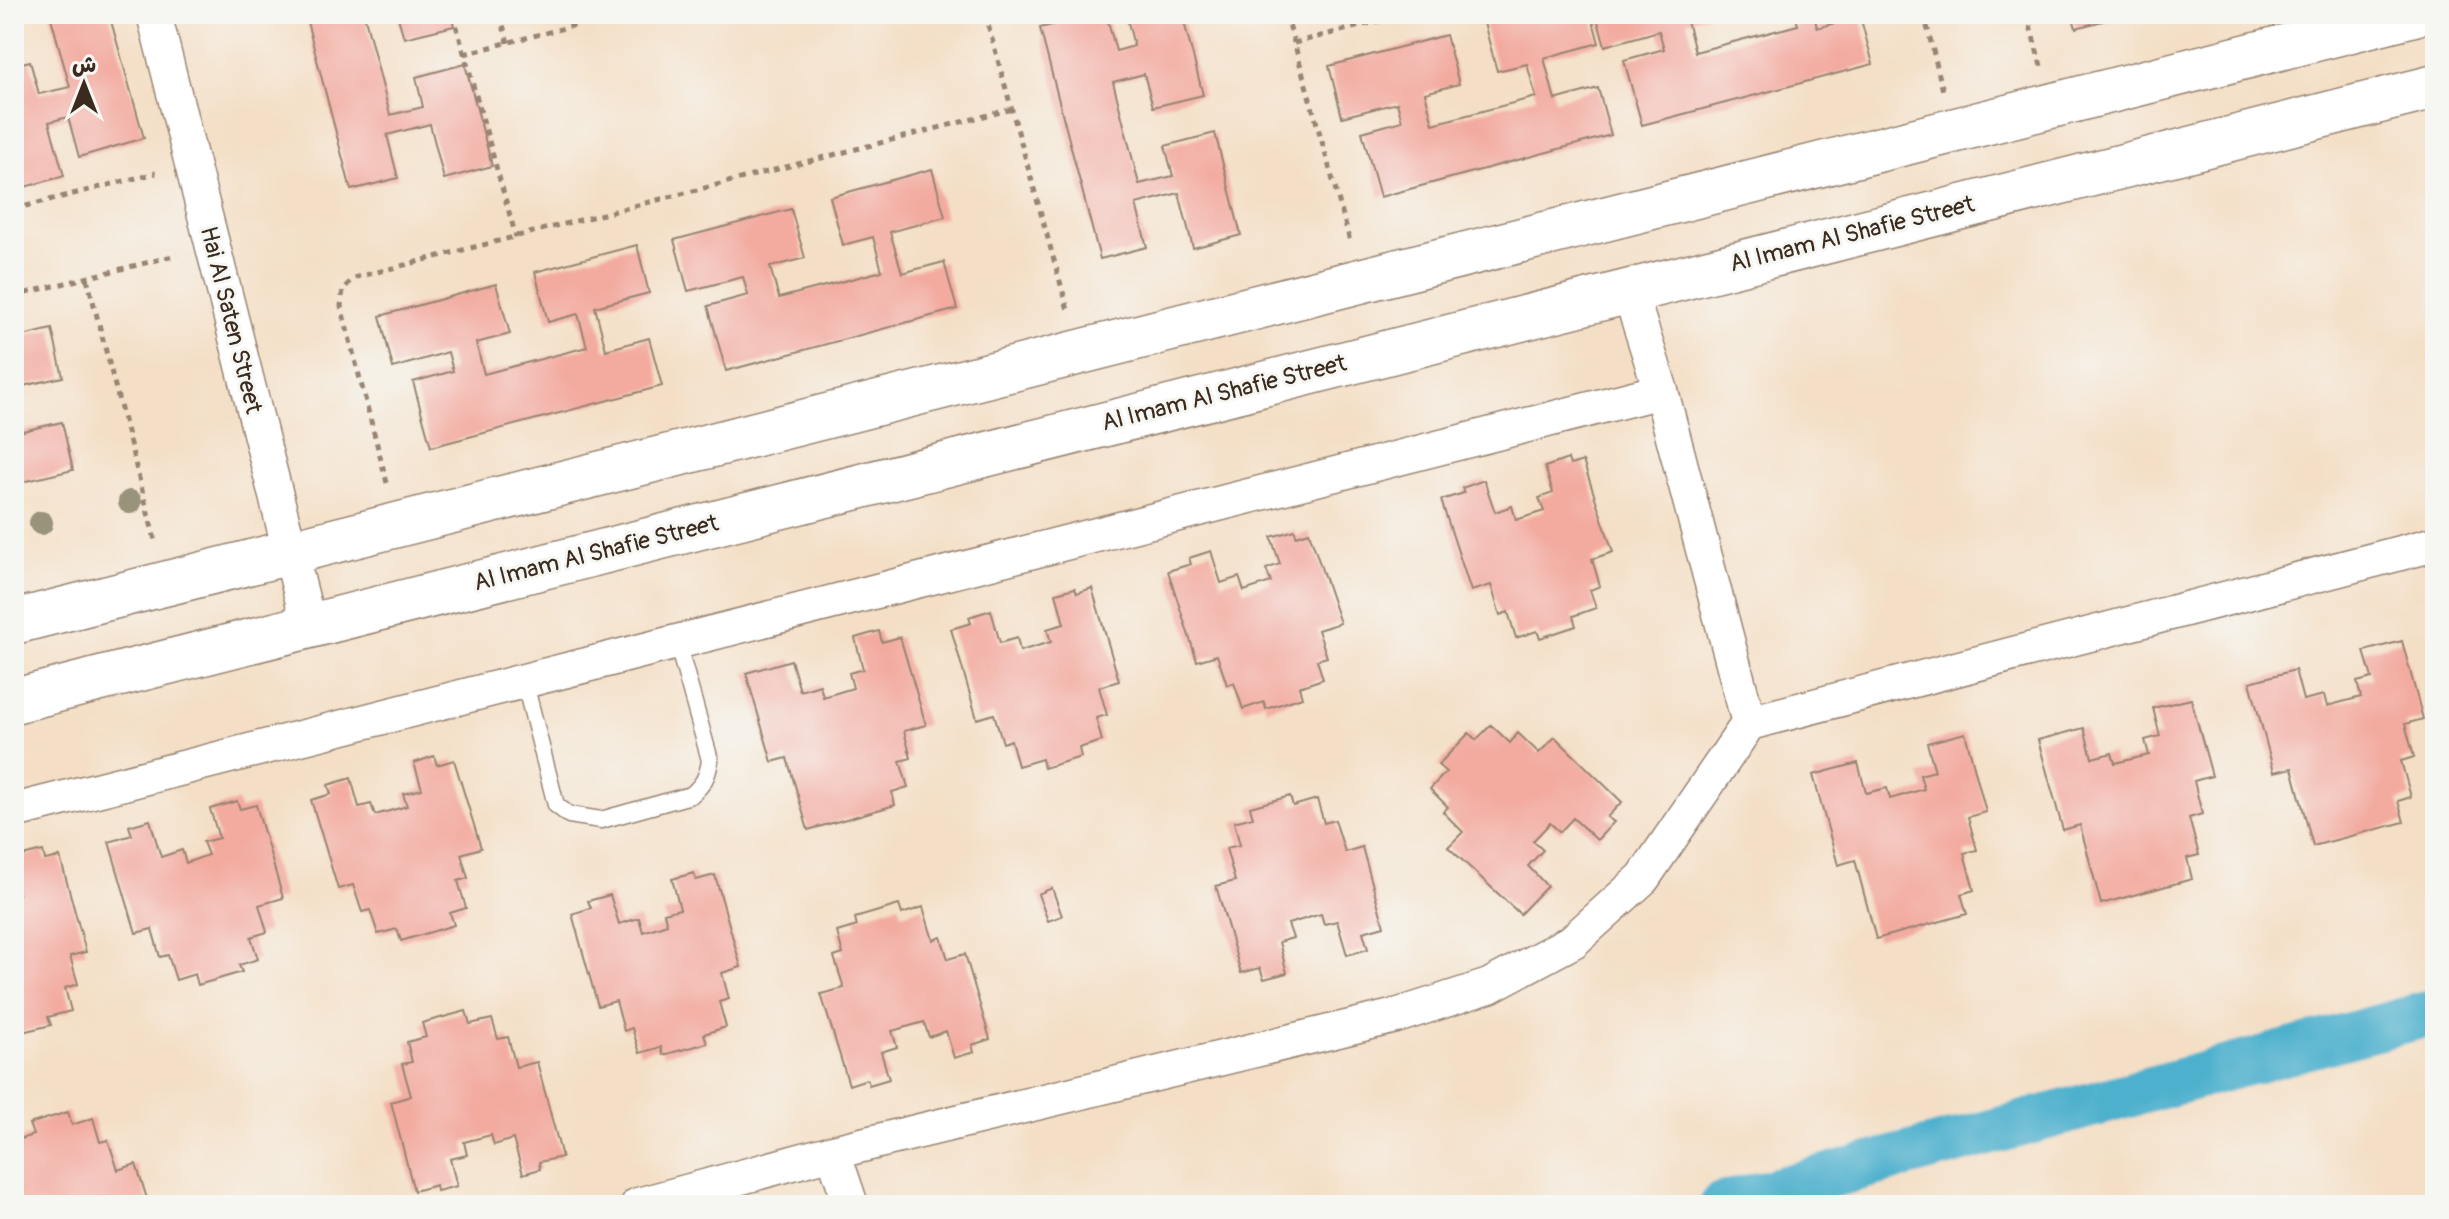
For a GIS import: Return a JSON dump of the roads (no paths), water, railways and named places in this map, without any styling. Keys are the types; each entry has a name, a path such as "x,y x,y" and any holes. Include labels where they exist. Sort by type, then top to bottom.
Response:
{"main road":[{"path":"14,622 2414,14"},
{"name":"Al Imam Al Shafie Street","path":"14,701 2435,87"}],"street":[{"name":"Hai Al Saten Street","path":"154,14 309,626"},
{"path":"1629,290 1661,391 1749,723"},
{"path":"14,811 1661,391"},
{"path":"638,1205 833,1152 1396,1016 1489,986 1573,941 1643,878 1749,723 2435,544"},
{"path":"833,1152 851,1205"}],"lane":[{"path":"524,680 556,805 569,815 584,820 601,820 691,795 708,774 710,760 677,642"}],"waterway":[{"path":"1722,1205 2435,1012"}]}
